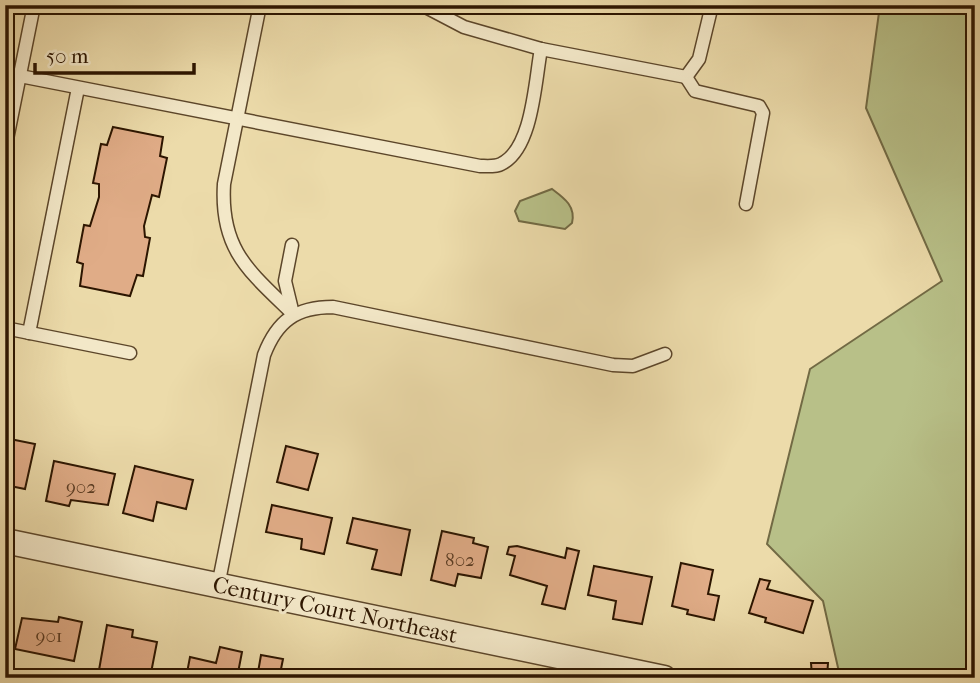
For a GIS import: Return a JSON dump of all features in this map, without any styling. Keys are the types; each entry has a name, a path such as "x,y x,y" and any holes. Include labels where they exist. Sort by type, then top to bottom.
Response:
{"street":[{"name":"Century Court Northeast","path":"5,541 664,678"}],"lane":[{"path":"5,149 34,5"},
{"path":"260,5 223,204 230,242 253,275 293,314"},
{"path":"422,5 454,23 541,49 686,77 695,91 759,106 763,113 746,204"},
{"path":"686,77 699,59 712,5"},
{"path":"20,76 480,166 501,164 520,147 529,119 541,49"},
{"path":"29,333 78,88"},
{"path":"292,245 285,281 293,314"},
{"path":"218,586 264,355 278,327 293,314 318,307 333,307 613,365 633,366 665,354"},
{"path":"5,328 130,353"}],"green space":[{"path":"880,5 975,5 975,678 851,678 839,672 823,601 767,544 810,369 942,281 866,108"},
{"path":"552,189 571,207 572,223 565,229 519,221 515,211 520,201"}],"building":[{"path":"113,127 163,137 160,156 167,158 159,197 152,195 144,226 145,237 150,238 143,276 137,275 130,296 80,286 83,264 77,262 84,225 90,226 99,197 99,184 93,183 101,144 107,145"},
{"path":"5,438 35,444 25,489 5,485"},
{"path":"286,446 318,454 308,490 277,482"},
{"path":"54,461 115,474 108,505 71,500 69,506 46,501"},
{"path":"135,466 193,480 186,509 157,502 153,521 123,513"},
{"path":"272,505 332,518 324,554 301,549 302,539 266,532"},
{"path":"353,518 410,530 401,575 372,569 377,550 347,543"},
{"path":"442,531 474,538 473,543 488,547 481,578 458,574 455,586 431,580"},
{"path":"517,546 565,558 567,548 579,551 565,609 542,604 547,586 510,575 515,556 507,554 509,547"},
{"path":"681,563 713,570 708,594 719,596 714,620 687,614 688,610 672,606"},
{"path":"594,566 652,577 642,624 613,619 616,601 588,595"},
{"path":"760,579 770,581 767,589 813,601 803,633 765,622 766,618 749,613"},
{"path":"59,617 82,622 74,661 15,649 22,618 58,622"},
{"path":"107,625 133,630 132,637 157,642 150,678 99,670"},
{"path":"220,647 242,652 237,678 186,678 190,657 216,663"},
{"path":"261,655 283,659 281,669 324,678 257,678"},
{"path":"811,663 828,663 827,677 768,678 812,676"}]}
